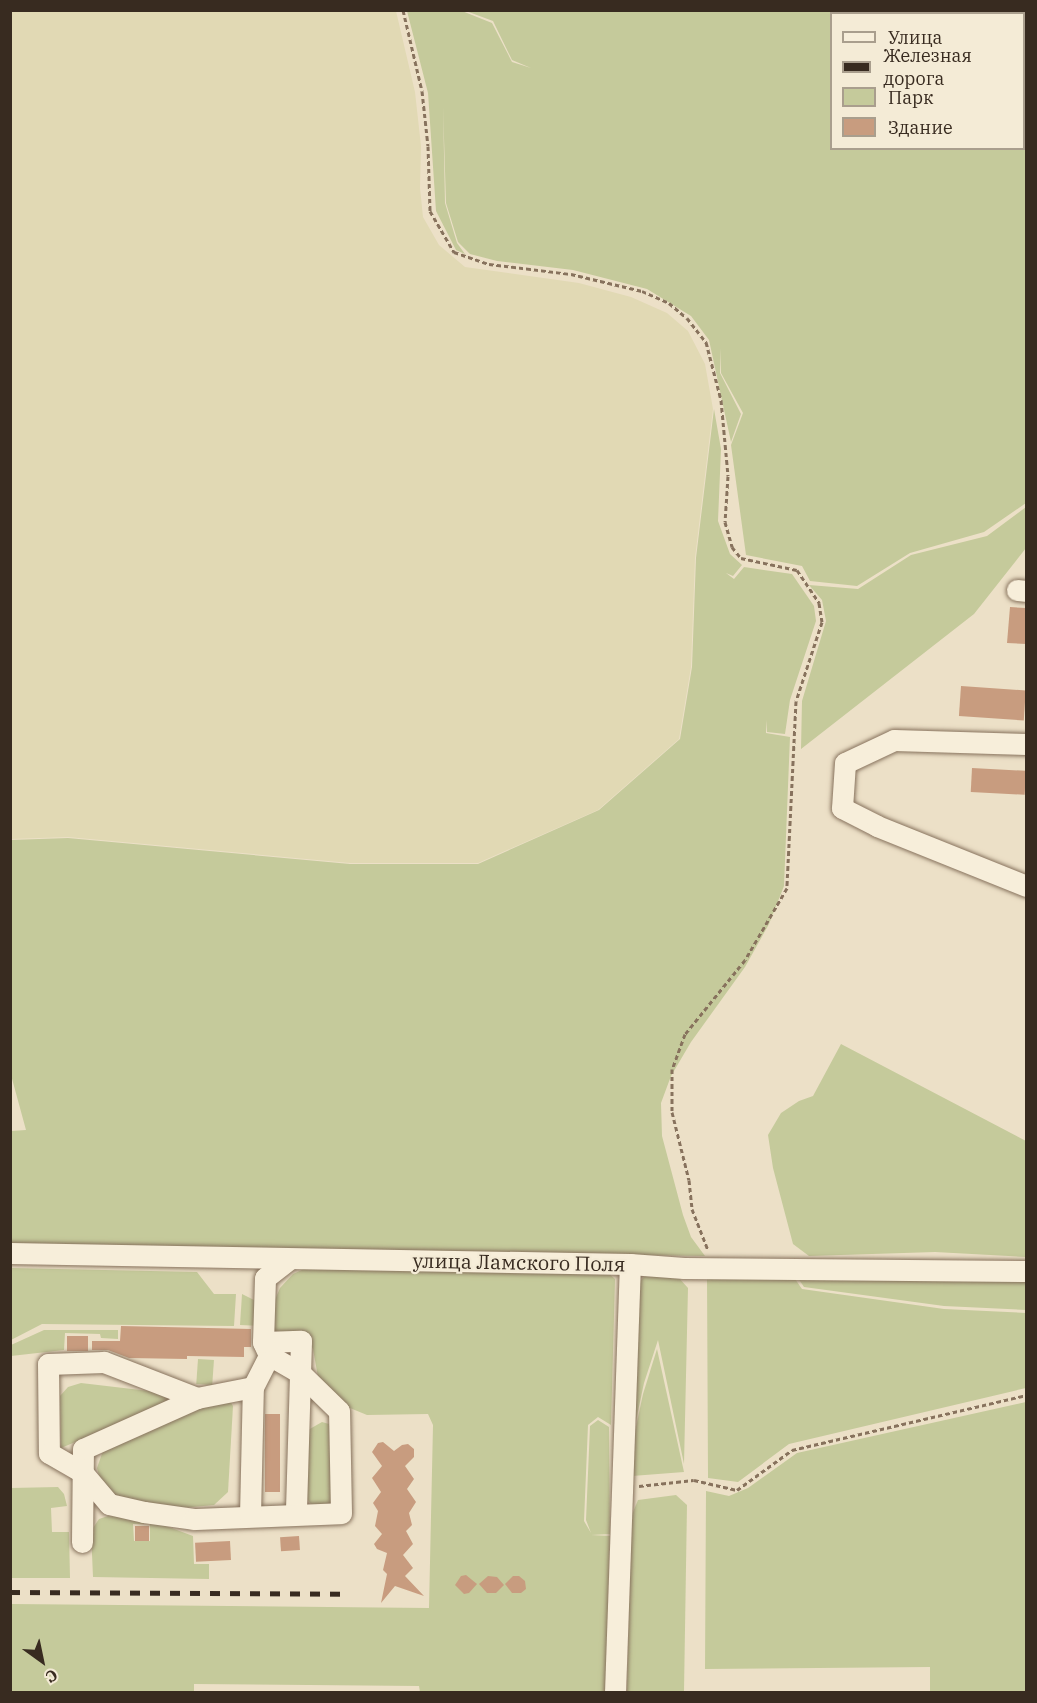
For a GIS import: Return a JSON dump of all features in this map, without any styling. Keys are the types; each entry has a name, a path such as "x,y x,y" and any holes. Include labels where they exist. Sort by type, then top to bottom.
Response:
{"street":[{"path":"1026,744 894,740 845,763 842,808 877,826 1026,886"},
{"name":"улица Ламского Поля","path":"10,1253 630,1264 716,1268 1026,1271"},
{"path":"250,1515 253,1387 266,1348 266,1278 289,1259"},
{"path":"615,1692 630,1264"},
{"path":"266,1348 301,1341 296,1514"},
{"path":"197,1398 104,1362 48,1364 50,1453 82,1472 109,1504 194,1519 341,1513 339,1411 300,1373 266,1348"},
{"path":"82,1542 83,1449 197,1398 253,1387"}],"path":[{"path":"403,10 422,91 428,146 430,211 454,252 489,264 571,274 642,291 669,303 687,318 706,342 721,400 728,476 725,522 732,547 741,558 797,570 819,603 822,622 796,701 787,888 745,960 685,1034 672,1069 672,1112 689,1180 692,1209 716,1268"},
{"path":"622,1488 694,1480 737,1490 792,1450 1026,1395"}],"shaded area":[{"path":"10,11 396,11 415,92 421,146 420,188 423,217 439,245 465,267 579,283 631,297 667,313 688,331 705,364 713,409 695,558 691,667 679,739 598,810 478,863 350,863 68,837 11,839"}],"green space":[{"path":"407,11 462,11 492,23 512,62 531,68 512,60 493,21 466,11 1026,11 1026,503 984,532 910,553 857,586 810,581 802,566 746,555 731,445 743,413 721,373 720,348 720,373 741,414 731,442 709,340 691,316 647,289 573,270 497,261 470,254 458,242 446,203 443,106 445,203 457,243 465,254 456,250 436,211 428,93"},
{"path":"714,409 721,449 718,521 730,554 742,565 733,576 726,573 734,579 744,567 792,574 814,606 816,621 790,700 785,734 767,732 766,720 766,733 790,737 784,886 769,924 745,967 691,1042 671,1076 661,1103 662,1136 683,1215 691,1237 705,1256 11,1246 11,1131 26,1130 11,1075 10,840 68,838 350,864 478,864 599,810 680,739 692,667 696,558"},
{"path":"1026,507 1026,548 974,614 801,749 802,701 826,621 822,600 809,585 858,589 911,555 987,536"},
{"path":"841,1044 1026,1141 1026,1257 935,1252 809,1256 793,1244 773,1168 768,1135 781,1113 799,1101 813,1096"},
{"path":"11,1268 197,1272 214,1294 236,1294 234,1326 42,1324 11,1340"},
{"path":"306,1268 607,1272 615,1279 611,1425 598,1417 588,1425 584,1521 591,1533 586,1520 590,1426 598,1420 609,1427 610,1534 591,1535 610,1536 606,1692 420,1692 419,1686 194,1684 194,1692 11,1692 11,1604 429,1608 433,1425 428,1414 367,1415 345,1406 318,1377 313,1349 307,1340 270,1336 274,1302 280,1288 293,1274"},
{"path":"796,1275 1026,1277 1026,1310 944,1306 804,1287"},
{"path":"645,1276 679,1278 688,1288 684,1464 658,1340 644,1383 634,1430 637,1284"},
{"path":"793,1276 802,1289 944,1309 1026,1313 1026,1388 789,1444 738,1482 708,1478 707,1277"},
{"path":"242,1294 256,1301 259,1326 240,1325"},
{"path":"44,1330 118,1330 118,1339 101,1338 100,1334 65,1333 64,1350 11,1356 11,1345"},
{"path":"657,1349 684,1472 632,1476 633,1441 643,1394"},
{"path":"198,1359 214,1360 212,1385 196,1384"},
{"path":"81,1383 166,1393 170,1402 61,1448 60,1396 68,1387"},
{"path":"216,1401 230,1401 233,1406 228,1492 214,1505 171,1509 112,1495 101,1483 97,1468 104,1448"},
{"path":"1026,1402 1026,1692 930,1692 930,1667 705,1669 706,1491 729,1496 748,1488 797,1453"},
{"path":"322,1422 329,1424 335,1432 335,1500 328,1505 312,1505 307,1499 308,1430"},
{"path":"10,1468 11,1488 58,1487 64,1494 67,1506 51,1508 52,1532 69,1532 70,1578 11,1578"},
{"path":"676,1495 687,1505 684,1692 627,1692 631,1517 638,1500"},
{"path":"108,1516 144,1518 144,1524 133,1524 134,1541 150,1541 150,1520 193,1536 194,1564 209,1564 209,1579 93,1577 91,1531 99,1519"}],"building":[{"path":"1010,607 1026,608 1026,644 1007,643"},
{"path":"961,686 1026,691 1024,720 959,716"},
{"path":"972,768 1026,771 1025,795 971,792"},
{"path":"121,1326 251,1329 251,1347 244,1347 244,1357 187,1356 187,1359 129,1358 108,1350 92,1350 92,1341 120,1341"},
{"path":"67,1336 88,1336 88,1351 67,1351"},
{"path":"265,1414 280,1414 280,1492 265,1492"},
{"path":"383,1442 394,1451 408,1444 414,1449 414,1457 405,1466 414,1479 407,1489 416,1502 409,1513 412,1525 406,1531 413,1544 403,1555 413,1568 405,1576 424,1596 395,1586 381,1603 387,1574 383,1570 387,1553 377,1549 374,1544 382,1534 375,1526 378,1511 373,1503 381,1492 372,1478 382,1466 372,1452 378,1443"},
{"path":"135,1526 149,1526 149,1541 135,1541"},
{"path":"299,1536 300,1550 281,1551 280,1537"},
{"path":"230,1541 231,1560 196,1562 195,1543"},
{"path":"466,1575 477,1584 469,1593 464,1594 455,1585 461,1576"},
{"path":"488,1576 497,1577 504,1585 496,1593 487,1593 479,1584"},
{"path":"513,1576 519,1576 525,1581 526,1589 521,1593 512,1593 505,1584"}],"railway":[{"path":"10,1592 346,1594"}]}
